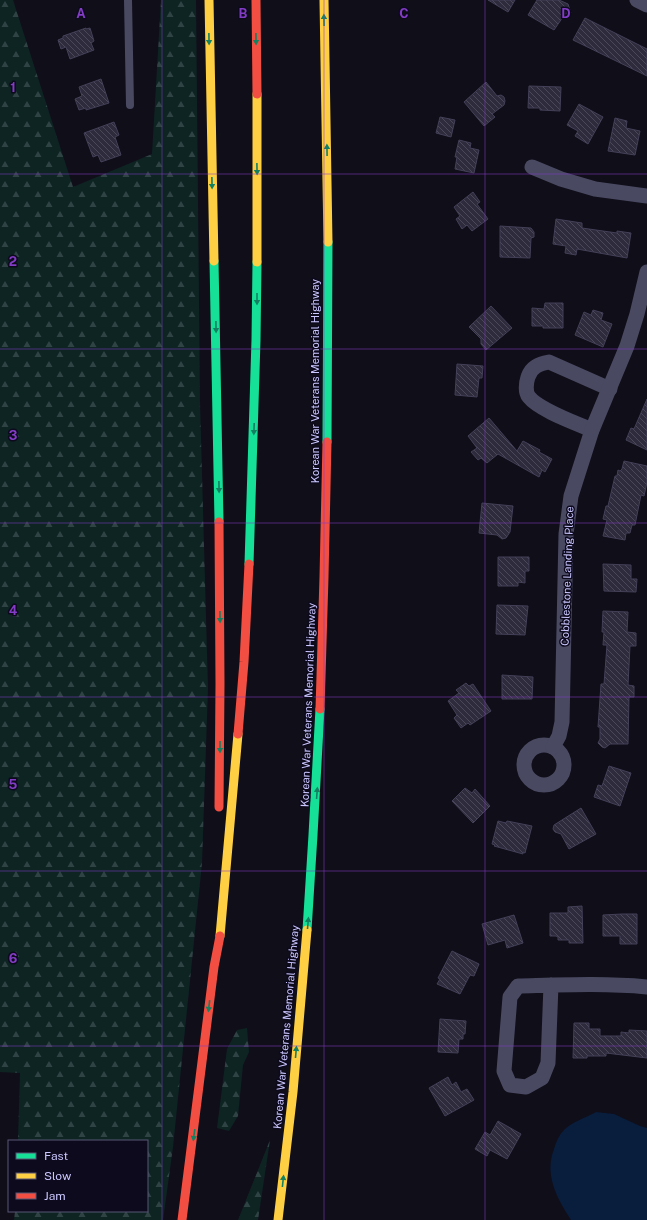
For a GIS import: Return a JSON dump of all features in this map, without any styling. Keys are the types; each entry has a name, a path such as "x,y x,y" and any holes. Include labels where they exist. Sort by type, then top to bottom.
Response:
{"highway":[{"path":"209,0 218,456 220,676 220,787 218,816"},
{"path":"182,1220 214,967 221,932 244,654 250,544 256,340 258,186 256,0"},
{"name":"Korean War Veterans Memorial Highway","path":"278,1220 290,1117 308,922 317,788 323,645 327,457 328,189 324,0"},
{"path":"211,933 214,967"}],"street":[{"path":"637,0 647,5"},
{"path":"532,167 561,179 595,190 647,196"},
{"name":"Cobblestone Landing Place","path":"554,747 559,736 562,722 566,534 571,496 592,430 627,346 637,314 647,272"},
{"path":"592,430 536,404 528,396 526,382 530,372 539,364 549,362 610,389"},
{"path":"551,985 548,1063 542,1078 526,1087 510,1085 504,1071 510,997 518,986 551,985 602,984 647,987"}],"lane":[{"path":"128,0 130,105"}],"green space":[{"path":"0,0 13,0 73,187 152,154 161,0 196,0 200,403 208,688 202,863 173,1147 163,1220 14,1220 15,1212 148,1212 148,1140 18,1140 20,1073 0,1072"},
{"path":"247,1028 249,1052 243,1065 238,1116 229,1131 217,1128 227,1049 237,1030"},
{"path":"270,1140 258,1220 238,1220"}],"water":[{"path":"596,1112 614,1114 647,1128 647,1220 571,1220 557,1195 551,1177 550,1168 551,1159 558,1139 567,1127"}],"building":[{"path":"488,0 515,0 508,12"},
{"path":"537,0 559,0 568,4 571,13 565,14 554,30 528,15"},
{"path":"585,18 647,49 647,76 573,40"},
{"path":"90,28 94,41 91,43 94,50 70,59 66,47 61,49 58,40 63,38 63,36"},
{"path":"101,79 109,103 86,110 86,108 79,110 75,99 82,96 79,87"},
{"path":"486,82 497,96 501,95 504,97 505,101 504,105 492,114 495,117 484,126 464,102"},
{"path":"529,86 561,87 560,111 528,108"},
{"path":"579,104 603,117 588,144 575,136 578,131 567,125"},
{"path":"440,117 455,120 451,137 436,133"},
{"path":"615,118 627,121 626,128 640,131 635,155 608,151"},
{"path":"114,122 119,135 115,137 121,155 101,162 98,155 93,157 84,133"},
{"path":"459,140 471,143 470,148 479,150 474,173 455,169 457,157 455,157"},
{"path":"473,192 480,202 477,204 488,219 472,231 467,225 462,229 456,219 460,216 454,207"},
{"path":"556,219 582,223 582,228 617,233 617,231 631,233 627,258 577,249 576,255 565,253 566,246 553,244"},
{"path":"500,226 531,228 534,232 534,237 531,238 530,258 500,257"},
{"path":"545,303 563,303 563,328 543,328 543,326 532,326 532,308 544,309"},
{"path":"491,306 512,328 486,350 481,344 481,339 469,327"},
{"path":"593,310 603,313 601,320 612,324 603,347 575,335 584,312 591,315"},
{"path":"457,364 483,366 482,378 479,378 477,397 455,395"},
{"path":"647,399 647,450 626,440 631,428 634,429"},
{"path":"489,418 517,451 523,441 540,450 539,452 552,459 545,472 542,470 539,477 498,454 487,463 481,458 478,460 471,452 477,448 468,436"},
{"path":"624,461 647,466 647,482 644,496 641,495 635,525 632,525 630,533 626,533 625,540 603,536 607,520 603,519 606,506 608,506 615,476 617,476 618,470 620,471 622,469"},
{"path":"482,503 513,506 510,532 506,538 502,539 497,535 479,533"},
{"path":"498,557 529,557 529,571 525,571 525,583 518,582 518,586 498,586"},
{"path":"603,564 631,565 631,579 637,579 636,592 604,591"},
{"path":"497,605 528,606 525,635 496,634"},
{"path":"603,611 628,612 627,632 636,633 636,646 630,646 628,685 634,686 634,697 629,697 628,744 610,744 605,748 598,743 600,739 600,727 598,727 601,684 604,684 607,645 603,645"},
{"path":"502,675 533,677 532,699 502,699"},
{"path":"466,683 469,686 473,684 491,711 470,725 468,723 461,728 454,718 457,715 448,701 459,693 456,690"},
{"path":"609,766 631,773 620,806 594,797 598,785 602,786"},
{"path":"465,788 472,793 475,789 490,806 473,823 452,801"},
{"path":"581,808 596,834 569,849 561,834 555,832 553,829 554,825"},
{"path":"498,821 506,823 507,821 532,826 525,853 523,852 523,854 494,846 495,845 492,844"},
{"path":"582,906 583,943 569,943 569,940 558,940 558,937 556,936 550,936 550,913 568,913 568,907"},
{"path":"637,914 637,944 620,944 620,936 603,936 603,915"},
{"path":"514,915 523,943 507,948 505,940 488,945 482,924"},
{"path":"452,951 479,964 474,976 470,975 460,994 437,984 440,979 438,978"},
{"path":"440,1019 466,1021 465,1034 463,1034 463,1039 459,1039 458,1053 438,1052"},
{"path":"574,1023 589,1023 589,1029 600,1029 600,1036 621,1036 621,1032 629,1033 629,1030 647,1031 647,1058 606,1053 606,1056 573,1058"},
{"path":"448,1077 452,1085 456,1082 461,1092 467,1089 474,1100 445,1116 429,1088"},
{"path":"498,1121 521,1134 507,1159 490,1150 487,1156 475,1149 485,1132 490,1135"}],"traffic: fast":[{"path":"327,442 328,242"},
{"path":"214,261 219,522"},
{"path":"249,564 257,262"},
{"path":"307,930 320,709"}],"traffic: slow":[{"path":"209,0 214,261"},
{"path":"324,0 328,242"},
{"path":"257,94 257,262"},
{"path":"220,936 238,734"},
{"path":"278,1220 293,1092 307,930"}],"traffic: jam":[{"path":"256,0 257,94"},
{"path":"320,709 327,442"},
{"path":"219,522 219,807"},
{"path":"238,734 244,662 249,564"},
{"path":"182,1220 214,967 220,936"}]}
